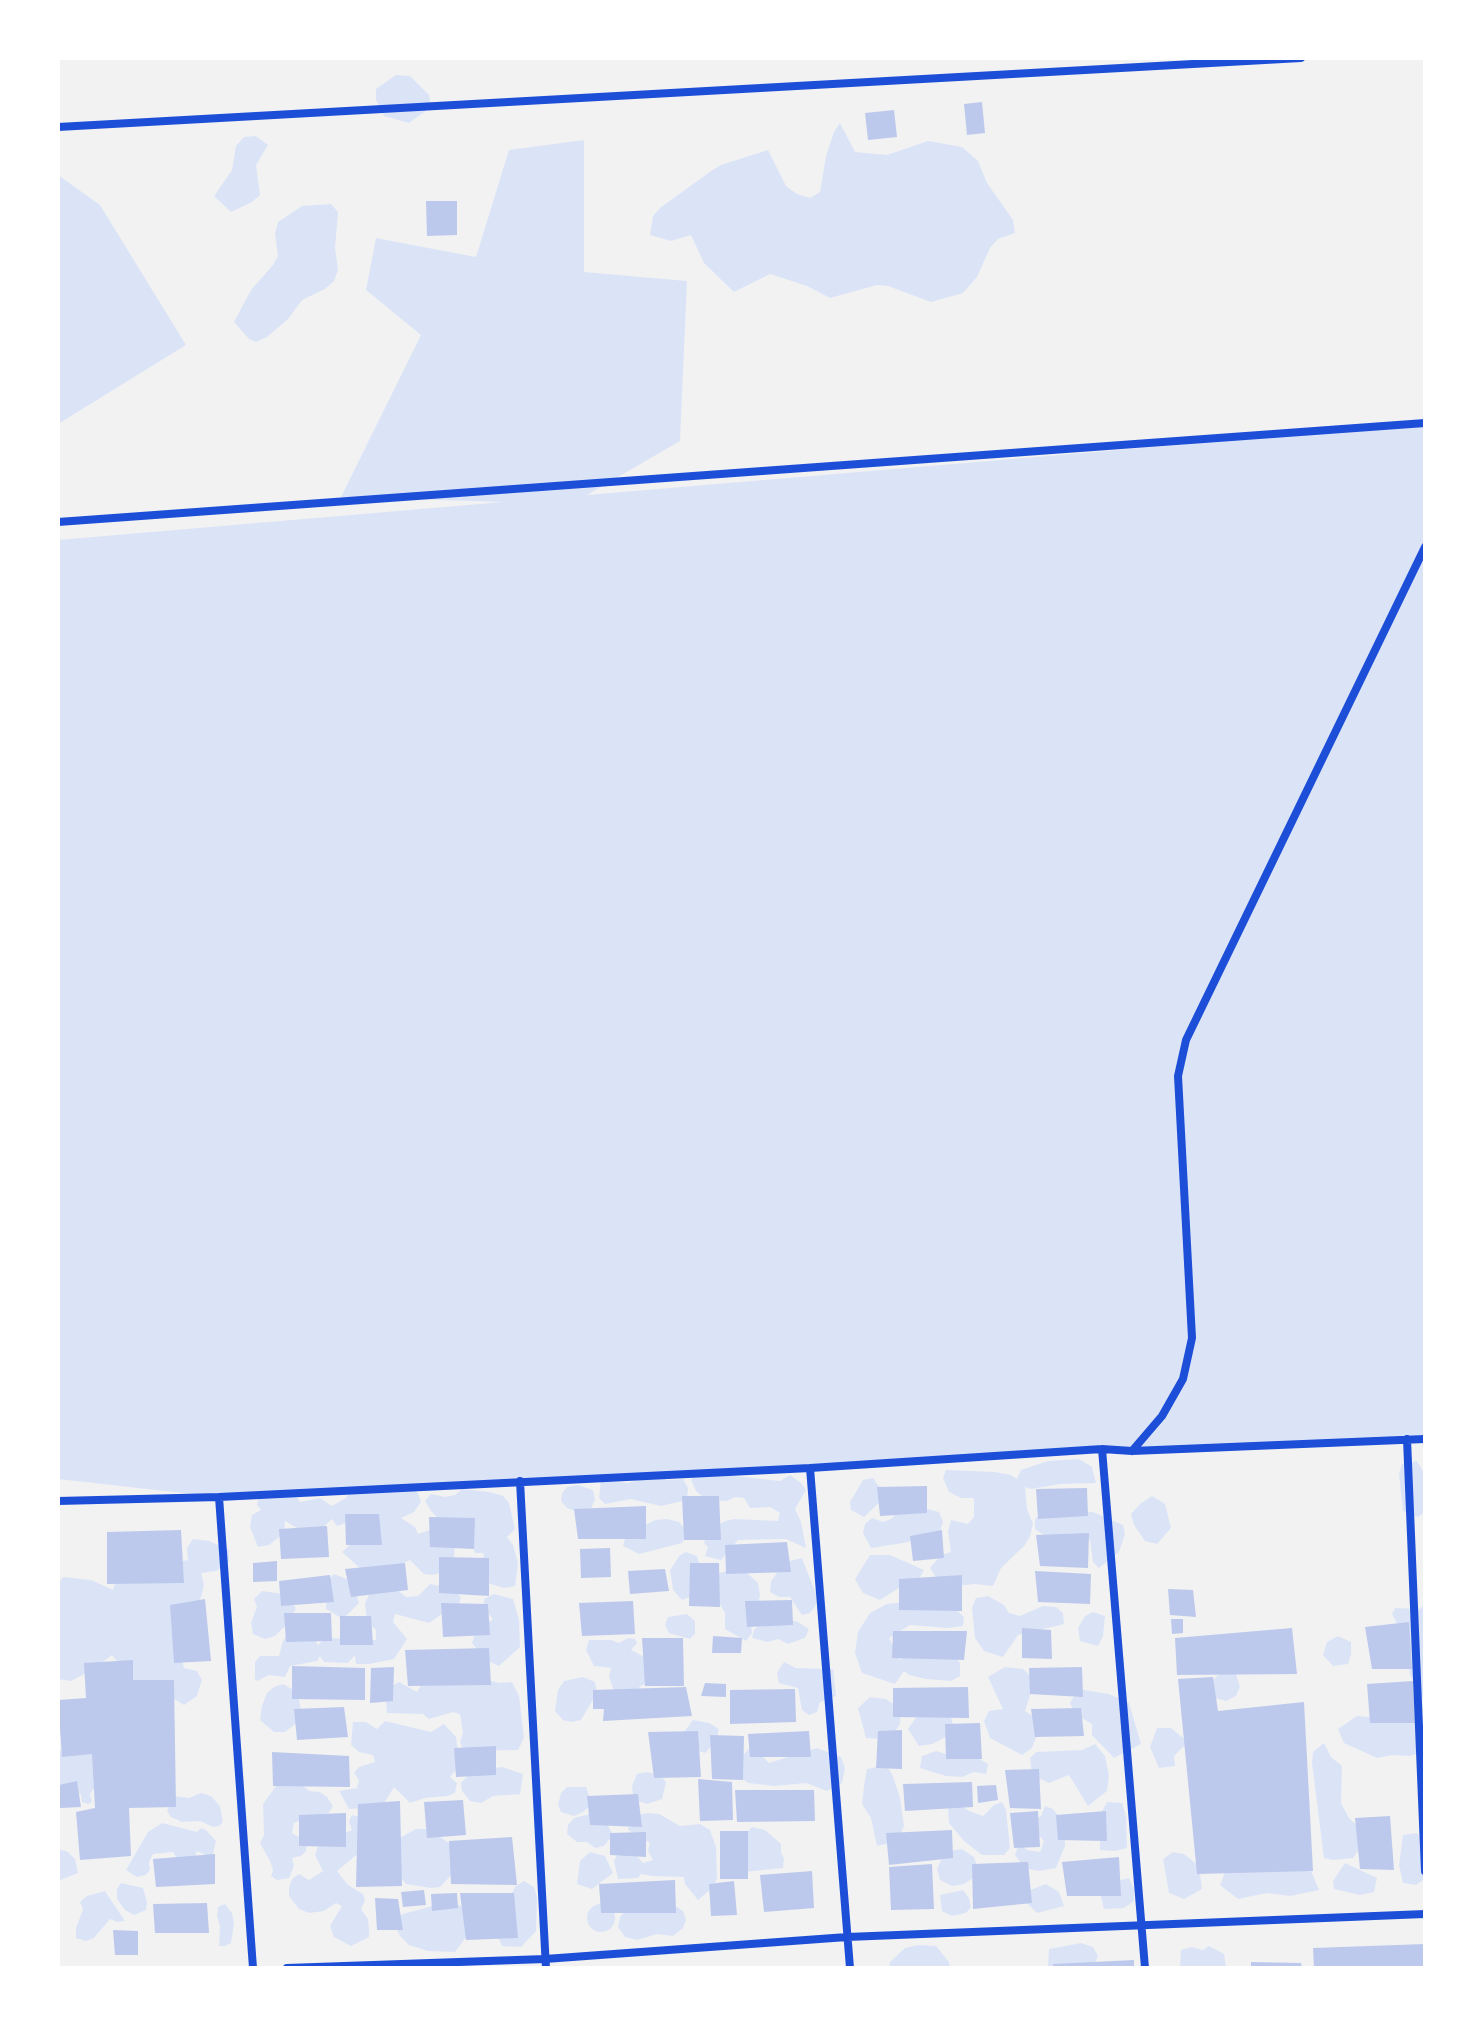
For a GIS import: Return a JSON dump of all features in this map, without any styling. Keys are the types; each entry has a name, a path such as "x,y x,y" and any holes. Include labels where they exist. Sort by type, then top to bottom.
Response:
{"street":[{"path":"58,127 1301,58"},
{"path":"58,522 1425,423"},
{"path":"1132,1451 1162,1416 1183,1379 1192,1338 1178,1076 1186,1040 1425,547"},
{"path":"1407,1439 1425,1871"},
{"path":"58,1501 219,1497 810,1468 1102,1449 1132,1451 1425,1439"},
{"path":"1102,1449 1145,1968"},
{"path":"810,1468 850,1968"},
{"path":"520,1481 546,1964"},
{"path":"219,1497 253,1968"},
{"path":"287,1968 546,1964 847,1937 1425,1914"}],"shaded area":[{"path":"396,75 410,76 429,95 431,107 409,123 384,116 376,100 376,89"},
{"path":"840,123 855,152 887,155 928,141 962,147 978,161 987,183 1013,220 1015,233 998,239 990,248 977,277 963,293 931,302 877,285 830,298 807,286 770,274 734,292 704,263 691,235 671,241 650,235 653,216 660,208 711,171 768,150 786,186 810,198 820,192 826,156"},
{"path":"256,136 268,145 256,165 260,195 231,212 214,196 232,170 236,146 244,137"},
{"path":"584,140 584,272 687,281 680,441 587,495 1425,424 1425,1436 1102,1449 726,1475 780,1481 790,1475 801,1483 806,1490 795,1509 806,1548 786,1539 738,1540 721,1560 705,1556 708,1547 704,1543 710,1529 735,1519 778,1521 780,1513 770,1507 750,1508 744,1498 707,1500 696,1491 691,1480 695,1472 659,1474 666,1480 683,1479 688,1488 687,1500 661,1506 631,1499 605,1504 599,1498 601,1480 627,1483 636,1481 641,1475 412,1488 421,1502 414,1512 401,1518 415,1527 418,1534 433,1529 455,1542 454,1561 446,1571 433,1575 424,1574 410,1560 393,1568 362,1570 342,1552 353,1542 350,1521 337,1526 332,1519 317,1533 302,1531 285,1521 284,1533 269,1545 258,1547 250,1527 252,1515 261,1510 257,1505 259,1496 219,1497 58,1479 58,540 503,502 341,497 421,335 366,290 376,238 476,257 509,150","holes":["351,1490 346,1498 332,1506 320,1498 300,1502 294,1493"]},
{"path":"58,175 100,205 186,345 58,424"},
{"path":"331,204 338,212 335,248 338,270 334,281 302,300 288,319 267,337 256,342 249,339 234,322 251,290 278,256 275,234 278,222 302,206"},
{"path":"1079,1459 1092,1467 1096,1483 1025,1487 1027,1509 1033,1524 1030,1536 1001,1568 993,1586 957,1586 939,1582 930,1568 941,1555 951,1552 948,1532 951,1520 968,1524 974,1517 974,1498 961,1498 949,1492 943,1478 946,1470 995,1472 1017,1479 1021,1470 1048,1461"},
{"path":"1417,1461 1425,1475 1425,1512 1418,1517 1403,1511 1399,1474 1402,1464"},
{"path":"873,1478 884,1494 882,1500 864,1517 851,1510 850,1502 863,1480"},
{"path":"578,1485 593,1490 595,1500 590,1511 580,1513 567,1508 561,1501 567,1487"},
{"path":"462,1489 503,1496 509,1503 515,1529 507,1537 513,1545 518,1563 515,1586 504,1588 478,1580 484,1553 475,1553 470,1538 443,1523 425,1501 431,1494 445,1497 455,1495"},
{"path":"1152,1496 1165,1504 1171,1528 1157,1544 1145,1541 1134,1525 1131,1514"},
{"path":"923,1508 939,1512 943,1522 939,1534 871,1548 863,1533 865,1524 872,1518 883,1522 899,1511"},
{"path":"1093,1512 1123,1525 1125,1534 1119,1552 1099,1568 1093,1562 1090,1540 1048,1538 1035,1529 1035,1519 1041,1514"},
{"path":"655,1520 679,1522 688,1533 682,1543 639,1554 623,1546 626,1535"},
{"path":"193,1539 209,1541 229,1550 229,1562 216,1571 201,1573 204,1584 202,1594 180,1654 184,1668 197,1671 202,1680 197,1696 184,1705 171,1697 138,1687 112,1655 71,1681 58,1679 58,1584 63,1577 91,1580 113,1590 118,1574 188,1560 187,1548"},
{"path":"686,1552 697,1556 701,1569 692,1596 682,1600 673,1590 670,1570 680,1555"},
{"path":"870,1555 890,1555 924,1570 918,1581 905,1584 880,1600 863,1593 855,1579"},
{"path":"802,1558 816,1594 816,1605 810,1613 802,1615 790,1597 779,1597 770,1592 771,1581 785,1562"},
{"path":"731,1569 744,1570 758,1583 758,1605 749,1606 752,1633 746,1641 725,1629 725,1613 716,1598 715,1575"},
{"path":"334,1574 352,1581 359,1603 343,1619 326,1609 327,1581"},
{"path":"430,1584 456,1589 461,1598 458,1606 429,1623 395,1614 393,1622 407,1639 394,1659 356,1664 355,1655 348,1663 324,1662 320,1656 317,1661 290,1666 285,1677 269,1675 257,1681 255,1679 255,1662 260,1656 279,1656 289,1632 314,1638 318,1645 325,1638 376,1640 376,1630 367,1622 365,1604 370,1592 396,1589 406,1597 418,1596"},
{"path":"262,1591 283,1594 296,1608 289,1622 275,1636 265,1639 253,1634 251,1623 257,1607 254,1599"},
{"path":"494,1594 513,1599 519,1620 520,1647 499,1666 486,1660 472,1643 475,1633 493,1619 484,1608 484,1599"},
{"path":"988,1596 1004,1605 1009,1613 1020,1616 1043,1606 1056,1607 1063,1613 1064,1624 1018,1635 1003,1657 984,1651 975,1638 972,1608 976,1598"},
{"path":"887,1604 951,1605 964,1617 963,1626 910,1625 889,1638 900,1660 903,1656 954,1656 960,1663 960,1676 951,1681 926,1679 904,1671 895,1684 862,1673 855,1653 858,1632 870,1613"},
{"path":"1425,1605 1425,1702 1410,1675 1405,1638 1392,1614 1395,1608 1419,1609"},
{"path":"1093,1612 1105,1616 1103,1636 1098,1646 1080,1641 1078,1628 1085,1616"},
{"path":"687,1614 695,1621 695,1634 690,1639 669,1633 665,1625 668,1617"},
{"path":"796,1621 809,1629 805,1638 788,1644 778,1639 768,1642 752,1638 754,1630 761,1624"},
{"path":"1338,1636 1351,1642 1351,1654 1348,1664 1333,1666 1323,1655 1327,1642"},
{"path":"628,1638 635,1639 637,1643 631,1650 647,1658 663,1681 642,1685 632,1694 615,1694 609,1677 611,1668 594,1666 586,1650 589,1640 619,1643"},
{"path":"784,1662 796,1668 833,1669 836,1696 820,1702 817,1712 809,1715 802,1710 798,1688 779,1683 777,1673"},
{"path":"1005,1667 1023,1669 1035,1680 1025,1711 1037,1719 1039,1730 1032,1748 1022,1755 990,1738 984,1721 989,1711 1003,1709 988,1677"},
{"path":"1222,1671 1235,1671 1240,1687 1236,1696 1226,1701 1211,1697 1208,1685"},
{"path":"478,1677 499,1683 512,1682 519,1696 524,1738 518,1750 464,1751 460,1742 463,1733 460,1714 453,1712 429,1719 423,1714 387,1713 385,1690 399,1682 417,1692 425,1679"},
{"path":"583,1677 595,1682 597,1693 581,1720 563,1720 555,1711 558,1690 564,1681"},
{"path":"283,1684 297,1692 302,1714 299,1721 285,1732 274,1732 260,1720 262,1706 267,1693"},
{"path":"1078,1689 1109,1694 1129,1703 1141,1744 1114,1758 1092,1735 1092,1724 1075,1714 1070,1703"},
{"path":"870,1697 886,1699 901,1709 900,1724 892,1736 866,1738 858,1708"},
{"path":"919,1713 950,1713 955,1732 932,1744 919,1746 908,1729"},
{"path":"1357,1716 1407,1720 1425,1725 1425,1751 1410,1756 1377,1758 1344,1743 1338,1729"},
{"path":"693,1720 719,1729 716,1741 705,1753 692,1749 681,1736"},
{"path":"385,1721 431,1732 444,1724 456,1737 460,1765 450,1777 457,1783 455,1793 410,1803 394,1787 382,1807 349,1809 339,1791 357,1788 359,1780 354,1773 359,1767 375,1762 373,1755 359,1752 351,1745 353,1722 366,1722 377,1729"},
{"path":"1157,1728 1171,1728 1188,1742 1174,1756 1175,1766 1159,1768 1150,1747"},
{"path":"1324,1743 1331,1757 1342,1766 1341,1803 1349,1818 1363,1831 1365,1840 1353,1858 1324,1858 1312,1763 1313,1752"},
{"path":"1095,1744 1105,1756 1109,1776 1107,1791 1088,1806 1069,1775 1049,1783 1032,1775 1030,1758 1036,1752 1082,1750"},
{"path":"752,1746 769,1763 817,1748 841,1757 845,1768 842,1783 827,1791 806,1783 774,1786 748,1783 738,1776 740,1758"},
{"path":"58,1750 91,1750 96,1761 98,1783 90,1794 92,1802 82,1802 73,1785 58,1791"},
{"path":"936,1751 952,1756 974,1756 988,1764 986,1774 974,1772 962,1777 946,1776 920,1768 922,1756"},
{"path":"886,1765 900,1798 904,1826 894,1842 877,1846 871,1818 862,1804 864,1786 867,1769"},
{"path":"502,1767 523,1774 520,1794 493,1796 481,1803 470,1801 462,1791 461,1783 471,1772"},
{"path":"647,1772 660,1775 666,1782 662,1799 647,1804 633,1799 632,1786 637,1774"},
{"path":"279,1782 299,1782 309,1791 320,1792 333,1806 325,1818 306,1818 294,1823 292,1833 307,1842 306,1851 292,1858 294,1866 289,1878 277,1880 271,1876 270,1861 260,1843 264,1835 263,1804"},
{"path":"567,1787 586,1787 592,1804 574,1816 561,1812 558,1805 561,1793"},
{"path":"201,1793 211,1796 220,1806 223,1822 219,1826 213,1827 200,1821 182,1822 171,1817 167,1811 174,1796 189,1798"},
{"path":"1002,1802 1006,1810 1010,1848 1004,1855 982,1855 964,1841 949,1823 948,1807 959,1804 983,1816"},
{"path":"1107,1802 1122,1803 1126,1817 1127,1848 1100,1850 1100,1815"},
{"path":"1045,1806 1053,1809 1064,1823 1065,1846 1056,1868 1039,1871 1024,1868 1015,1855 1019,1843 1027,1850 1040,1852 1044,1841 1034,1830 1035,1820 1041,1816"},
{"path":"590,1814 606,1822 613,1835 604,1846 595,1848 587,1842 577,1842 567,1834 568,1825 574,1818"},
{"path":"659,1814 680,1826 700,1824 710,1830 716,1847 717,1878 713,1887 698,1900 685,1884 684,1877 641,1874 638,1878 618,1879 614,1861 618,1854 634,1853 643,1863 653,1860 648,1851 650,1843 628,1830 633,1816"},
{"path":"352,1815 363,1818 361,1851 337,1871 348,1885 363,1894 365,1901 361,1909 368,1919 369,1937 351,1946 334,1937 330,1926 342,1906 336,1903 324,1911 309,1913 299,1909 289,1896 289,1888 292,1879 299,1874 309,1880 323,1871 315,1855 319,1844 352,1830 349,1821"},
{"path":"162,1823 197,1832 201,1828 206,1830 216,1841 212,1858 197,1851 194,1859 178,1860 173,1852 153,1854 146,1875 137,1877 126,1870 148,1832"},
{"path":"752,1827 765,1830 781,1844 783,1868 744,1872 743,1836"},
{"path":"416,1829 429,1829 453,1846 454,1872 440,1887 406,1884 397,1873 396,1840"},
{"path":"1417,1833 1425,1843 1425,1879 1416,1885 1403,1883 1399,1865 1403,1835"},
{"path":"58,1849 68,1852 75,1859 78,1873 58,1881"},
{"path":"962,1849 974,1857 978,1869 976,1876 964,1884 952,1886 940,1880 937,1869 949,1851"},
{"path":"590,1852 605,1856 613,1873 592,1889 577,1884 580,1861"},
{"path":"1173,1852 1184,1854 1199,1866 1202,1889 1184,1899 1169,1893 1163,1859"},
{"path":"1307,1861 1319,1890 1290,1896 1267,1893 1238,1899 1220,1885 1228,1864"},
{"path":"1345,1863 1377,1878 1374,1892 1360,1895 1334,1889 1333,1881"},
{"path":"1129,1878 1134,1889 1134,1901 1124,1908 1104,1909 1100,1893 1117,1881"},
{"path":"524,1881 534,1887 537,1897 536,1931 521,1947 502,1946 497,1935 515,1887"},
{"path":"121,1883 143,1888 146,1910 134,1915 125,1910 117,1899 117,1889"},
{"path":"1046,1884 1059,1892 1064,1906 1037,1913 1025,1901 1025,1892"},
{"path":"963,1890 971,1907 966,1913 952,1916 942,1911 940,1895"},
{"path":"105,1891 125,1921 110,1919 94,1938 86,1941 76,1938 83,1909 80,1902 87,1896"},
{"path":"447,1902 466,1907 470,1932 455,1952 428,1951 409,1945 400,1936 395,1925 403,1914"},
{"path":"671,1903 683,1911 686,1920 683,1928 673,1936 657,1934 637,1940 625,1937 618,1927 625,1911"},
{"path":"225,1904 232,1913 234,1923 231,1943 219,1946 218,1907"},
{"path":"601,1904 611,1908 615,1918 611,1928 601,1932 591,1928 587,1918 591,1908"},
{"path":"1081,1943 1093,1947 1098,1956 1093,1968 1048,1966 1049,1949"},
{"path":"936,1946 950,1968 889,1968 890,1962 905,1948"},
{"path":"1209,1946 1224,1954 1226,1968 1180,1968 1181,1950 1191,1947 1203,1950"}],"building":[{"path":"982,102 985,133 967,135 964,104"},
{"path":"894,110 897,137 868,140 865,113"},
{"path":"426,201 457,201 457,235 427,236"},
{"path":"927,1486 927,1513 880,1516 877,1487"},
{"path":"1087,1488 1088,1516 1038,1519 1036,1489"},
{"path":"682,1496 719,1496 721,1540 684,1540"},
{"path":"646,1506 646,1539 578,1539 574,1509"},
{"path":"345,1514 379,1514 382,1545 346,1545"},
{"path":"429,1517 475,1518 474,1549 430,1547"},
{"path":"327,1526 329,1557 281,1559 279,1529"},
{"path":"181,1530 184,1583 107,1584 107,1532"},
{"path":"942,1530 944,1558 913,1561 910,1536"},
{"path":"1089,1533 1088,1568 1040,1566 1036,1535"},
{"path":"787,1542 791,1572 726,1574 725,1545"},
{"path":"610,1548 611,1577 581,1578 580,1549"},
{"path":"439,1557 489,1558 489,1596 439,1593"},
{"path":"277,1561 277,1581 253,1582 253,1563"},
{"path":"405,1563 408,1590 351,1597 345,1569"},
{"path":"690,1563 719,1563 720,1607 689,1606"},
{"path":"665,1569 669,1591 630,1594 628,1571"},
{"path":"1035,1571 1091,1574 1090,1604 1038,1602"},
{"path":"330,1575 334,1602 281,1606 279,1581"},
{"path":"962,1575 962,1611 899,1610 899,1579"},
{"path":"1168,1589 1193,1590 1196,1617 1170,1615"},
{"path":"205,1599 211,1661 174,1663 170,1605"},
{"path":"792,1600 793,1625 747,1627 745,1601"},
{"path":"633,1601 635,1634 582,1636 579,1603"},
{"path":"441,1603 488,1604 490,1635 443,1637"},
{"path":"284,1613 331,1613 332,1641 286,1642"},
{"path":"340,1616 371,1616 373,1645 340,1645"},
{"path":"1171,1619 1183,1619 1183,1633 1172,1634"},
{"path":"1409,1622 1412,1669 1372,1669 1365,1627"},
{"path":"1022,1628 1051,1630 1052,1659 1022,1658"},
{"path":"1292,1628 1297,1674 1177,1675 1175,1638"},
{"path":"893,1631 967,1631 964,1660 892,1658"},
{"path":"713,1636 742,1638 741,1653 712,1653"},
{"path":"642,1638 683,1638 684,1686 645,1686"},
{"path":"489,1648 491,1685 408,1686 405,1650"},
{"path":"133,1660 133,1680 174,1680 176,1807 129,1808 131,1856 80,1860 76,1812 95,1808 92,1754 62,1757 58,1700 86,1698 84,1663"},
{"path":"292,1666 365,1668 365,1700 292,1699"},
{"path":"394,1667 393,1701 370,1703 371,1668"},
{"path":"1082,1667 1083,1697 1030,1694 1029,1668"},
{"path":"1213,1677 1218,1711 1304,1702 1313,1871 1197,1874 1178,1679"},
{"path":"1413,1681 1415,1723 1370,1723 1367,1684"},
{"path":"705,1683 726,1684 726,1697 701,1696"},
{"path":"686,1687 692,1716 603,1721 604,1709 593,1709 593,1690"},
{"path":"968,1687 969,1718 893,1717 893,1688"},
{"path":"795,1689 796,1722 730,1724 730,1690"},
{"path":"344,1707 348,1737 297,1740 294,1709"},
{"path":"1081,1708 1084,1736 1035,1737 1031,1709"},
{"path":"980,1723 982,1759 946,1759 945,1724"},
{"path":"902,1730 902,1769 876,1768 878,1731"},
{"path":"698,1731 701,1777 654,1778 648,1732"},
{"path":"809,1731 811,1757 750,1757 748,1734"},
{"path":"710,1735 744,1736 743,1780 712,1779"},
{"path":"496,1746 496,1775 456,1777 454,1748"},
{"path":"272,1752 349,1756 350,1787 273,1786"},
{"path":"1039,1769 1041,1809 1010,1808 1005,1770"},
{"path":"698,1779 732,1782 733,1820 700,1821"},
{"path":"77,1781 81,1807 60,1808 59,1785"},
{"path":"972,1782 973,1807 905,1811 903,1784"},
{"path":"996,1785 998,1800 978,1803 977,1786"},
{"path":"735,1790 814,1790 815,1821 737,1822"},
{"path":"638,1794 642,1827 590,1825 587,1796"},
{"path":"463,1800 466,1835 427,1838 424,1802"},
{"path":"400,1801 402,1886 356,1887 358,1804"},
{"path":"1038,1811 1040,1847 1014,1848 1010,1813"},
{"path":"1106,1811 1107,1841 1058,1840 1056,1815"},
{"path":"346,1813 346,1847 299,1846 299,1815"},
{"path":"1390,1816 1394,1870 1360,1869 1355,1818"},
{"path":"952,1830 953,1858 889,1865 886,1833"},
{"path":"720,1831 748,1831 748,1879 720,1879"},
{"path":"646,1832 646,1857 610,1855 610,1833"},
{"path":"512,1837 517,1885 451,1884 449,1841"},
{"path":"215,1854 215,1884 156,1887 153,1859"},
{"path":"1119,1857 1121,1896 1067,1896 1062,1862"},
{"path":"1028,1862 1032,1903 973,1909 972,1864"},
{"path":"932,1864 934,1909 891,1910 889,1867"},
{"path":"812,1871 814,1908 764,1912 760,1875"},
{"path":"675,1880 676,1913 601,1913 599,1884"},
{"path":"734,1881 737,1915 711,1916 709,1884"},
{"path":"424,1890 426,1905 403,1907 401,1892"},
{"path":"457,1893 458,1908 432,1911 431,1894"},
{"path":"460,1893 514,1893 518,1938 466,1940"},
{"path":"375,1898 398,1899 403,1930 377,1930"},
{"path":"207,1903 209,1933 155,1933 153,1904"},
{"path":"113,1930 138,1931 138,1955 115,1955"},
{"path":"1425,1944 1425,1968 1314,1968 1313,1948"},
{"path":"1134,1960 1134,1968 1053,1968 1053,1964"},
{"path":"1251,1962 1301,1963 1302,1968 1251,1968"}]}
